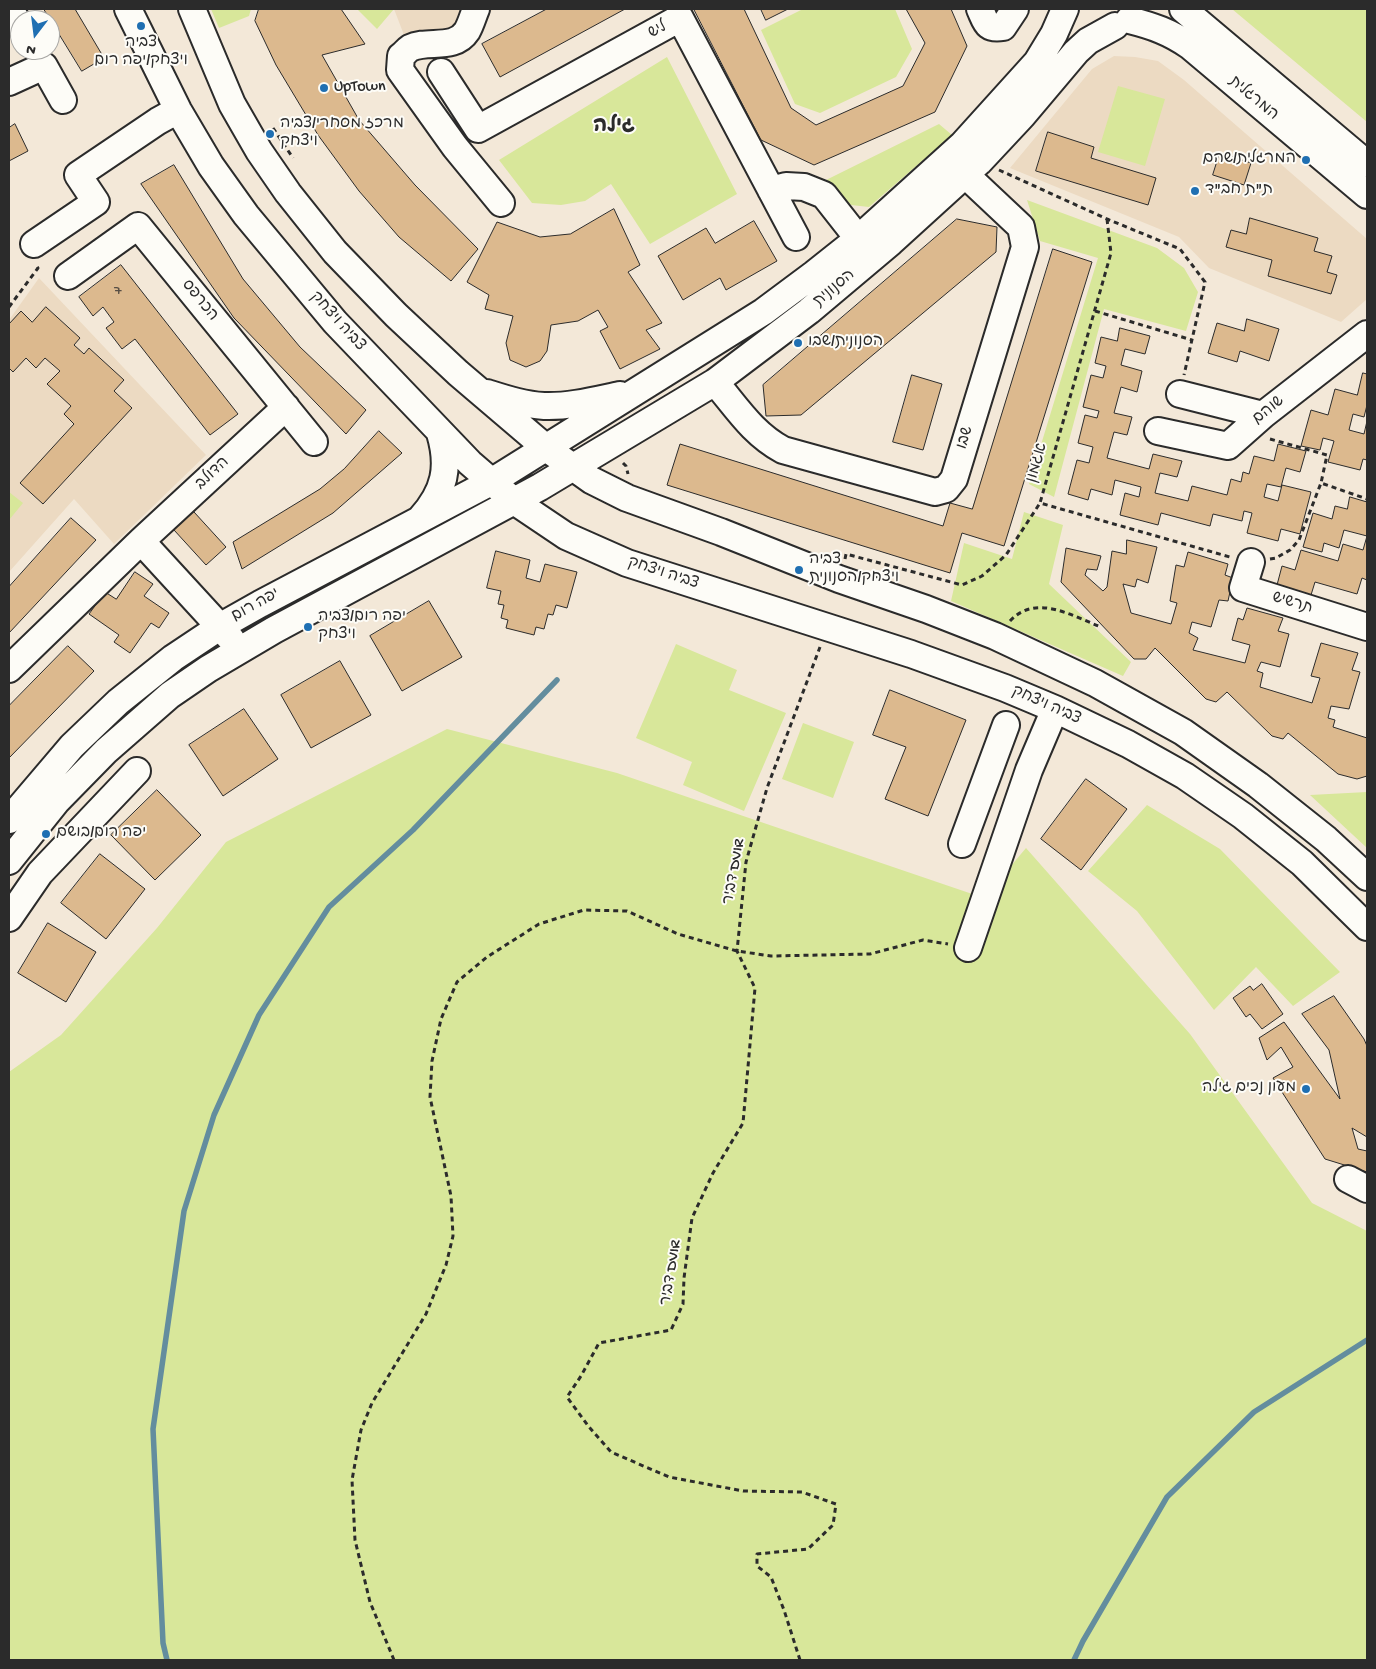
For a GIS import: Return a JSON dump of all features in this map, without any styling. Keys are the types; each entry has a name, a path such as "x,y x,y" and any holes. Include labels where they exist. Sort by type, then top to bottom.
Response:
{"street":[{"name":"צביה ויצחק","path":"128,9 178,110 211,166 246,216 335,322 440,433 490,482 514,501 572,539 627,563 911,654 1055,708 1128,744 1184,776 1243,816 1302,863 1367,927"},
{"path":"192,9 232,104 259,151 288,193 335,252 396,315 479,391 546,448 573,468 591,480 627,498 721,532 830,576 926,609 995,636 1095,683 1183,732 1258,785 1326,839 1367,878"},
{"path":"476,9 468,30 460,38 445,44 427,44 409,48 401,56 400,70 455,147 501,203"},
{"path":"980,9 987,24 995,28 1003,27 1015,9"},
{"name":"הסנונית","path":"964,165 992,112 1037,62 1054,34 1065,9"},
{"name":"המרגלית","path":"1073,9 1081,19 1091,25 1103,27 1128,18 1174,34 1367,195"},
{"name":"המרגלית","path":"1183,9 1367,164"},
{"name":"ליש","path":"421,100 445,79 478,129 680,18 796,237"},
{"name":"הסנונית","path":"514,501 573,468 715,382 809,311 865,248 1022,116 1076,52 1088,41 1128,18"},
{"path":"9,82 36,60"},
{"path":"40,60 63,100"},
{"path":"34,244 96,202 78,174 158,121 178,110"},
{"name":"שבו","path":"715,382 756,431 767,441 784,450 935,492 946,489 954,479 1025,247 1021,227 964,165"},
{"path":"771,190 786,186 804,187 824,195 865,248"},
{"name":"הכרפס","path":"68,276 138,226 314,442"},
{"name":"הסנונית","path":"546,448 763,312 814,274 865,248"},
{"name":"שוהם","path":"1158,430 1228,446 1367,334"},
{"path":"479,391 517,402 544,406 579,403 638,391"},
{"path":"1180,394 1254,424"},
{"name":"הדולב","path":"12,664 286,407"},
{"path":"419,520 432,503 444,478 445,456 440,433"},
{"name":"יפה רום","path":"9,820 72,746 118,702 173,658 221,626 490,482 546,448"},
{"name":"יפה רום","path":"9,861 57,801 106,751 170,695 240,649 514,501"},
{"path":"141,541 221,626 240,649"},
{"name":"תרשיש","path":"1250,562 1242,588 1367,627"},
{"path":"968,948 1029,770 1055,708"},
{"path":"962,844 1006,725"},
{"path":"994,755 1029,770"},
{"path":"13,902 137,771"}],"path":[{"path":"270,125 296,163"},
{"path":"964,165 1107,219 1180,249 1205,282 1180,394"},
{"name":"אגמון","path":"1107,219 1111,253 1040,503 1250,562"},
{"path":"9,307 38,268 26,249 34,244"},
{"path":"1094,311 1192,340"},
{"path":"1250,562 1276,558 1290,550 1299,540 1321,483 1327,454 1254,424"},
{"path":"604,449 626,466 630,477"},
{"path":"1321,483 1367,499"},
{"path":"842,567 846,554 962,585 982,576 1006,555 1040,503"},
{"path":"1004,627 1015,615 1027,608 1044,606 1101,626"},
{"name":"דביר DVIR","path":"800,1660 771,1577 757,1566 757,1554 808,1549 833,1524 836,1504 802,1492 743,1491 669,1477 611,1452 589,1427 567,1397 581,1376 598,1343 671,1330 683,1304 684,1278 692,1218 712,1173 743,1123 755,988 737,951 746,862 768,788 821,644"},
{"path":"394,1660 370,1602 355,1540 352,1480 362,1430 372,1403 426,1314 446,1265 452,1236 451,1196 430,1097 432,1060 441,1019 457,982 487,956 539,924 584,910 627,911 678,934 737,951 771,956 870,954 923,940 968,948"}],"shaded area":[{"path":"394,9 494,9 468,30 409,48"},
{"path":"1114,56 1158,61 1184,80 1367,239 1367,299 1341,322 1209,268 1179,237 1010,168 1092,69"},
{"path":"39,278 206,455 114,544 74,499 9,572 9,320"}],"green space":[{"path":"211,9 251,9 249,16 219,28"},
{"path":"357,9 394,9 377,29"},
{"path":"803,9 895,9 912,49 896,77 820,113 795,104 761,30"},
{"path":"1232,9 1367,9 1367,122"},
{"path":"667,57 737,194 650,244 611,184 585,201 561,205 532,203 499,160"},
{"path":"1118,86 1165,99 1145,166 1098,152"},
{"path":"939,124 952,135 869,207 851,205 824,181"},
{"path":"1027,200 1157,248 1184,268 1198,292 1186,331 1104,309 1054,497 1029,484 1098,258 1040,241"},
{"path":"9,492 23,503 9,520"},
{"path":"1024,512 1063,525 1049,584 1131,662 1123,676 951,601 964,543 1012,559"},
{"path":"676,644 737,670 729,690 786,713 744,811 683,785 692,762 636,738"},
{"path":"803,723 854,742 833,798 782,779"},
{"path":"447,729 617,773 984,898 1026,848 1190,1034 1312,1203 1367,1231 1367,1660 9,1660 9,1072 61,1035 157,928 226,842"},
{"path":"1367,792 1367,848 1310,795"},
{"path":"1147,805 1220,849 1340,972 1293,1006 1256,967 1214,1010 1137,911 1088,871"}],"building":[{"path":"75,9 104,58 82,71 60,35 60,10 45,10"},
{"path":"259,9 341,9 365,44 322,55 359,120 415,185 478,249 451,281 399,237 359,191 318,135 276,65 255,21"},
{"path":"547,9 625,9 500,77 482,44"},
{"path":"694,9 744,9 791,108 816,125 903,86 925,43 906,9 951,9 967,46 935,112 814,165 761,140"},
{"path":"761,9 788,9 766,20"},
{"path":"15,124 28,151 9,161 9,128"},
{"path":"1048,132 1094,147 1091,158 1156,178 1148,205 1036,171"},
{"path":"1220,153 1251,163 1244,185 1213,175"},
{"path":"174,165 243,279 300,347 366,410 346,434 234,318 141,184"},
{"path":"614,209 640,265 628,272 662,323 646,330 660,349 620,369 600,331 608,327 598,310 578,321 551,325 547,351 540,361 526,367 510,360 506,343 513,316 485,309 489,295 467,282 497,222 540,237 570,234"},
{"path":"1250,218 1318,238 1314,251 1332,256 1327,272 1337,275 1331,294 1268,276 1272,260 1226,247 1231,230 1246,234"},
{"path":"957,219 997,227 996,252 801,415 766,416 763,385"},
{"path":"754,221 777,261 726,290 720,278 683,300 658,256 706,228 715,243"},
{"path":"1053,249 1092,262 1004,546 962,533 950,573 667,485 680,444 943,526 950,503 972,509"},
{"path":"121,265 238,414 210,435 135,339 122,349 106,328 114,322 103,307 93,316 79,297"},
{"path":"46,307 80,338 74,345 84,354 89,348 124,380 114,391 132,408 43,504 20,483 74,424 64,414 71,406 47,384 60,371 45,358 36,368 26,358 13,372 9,368 9,324 21,311 32,322"},
{"path":"1247,319 1279,329 1269,361 1240,351 1237,362 1208,353 1217,323 1244,331"},
{"path":"1120,328 1150,336 1145,354 1125,349 1121,365 1142,371 1137,392 1121,387 1114,413 1132,417 1127,435 1114,432 1107,458 1149,469 1153,454 1182,461 1177,477 1160,473 1155,493 1188,501 1192,486 1227,495 1231,479 1241,482 1243,472 1249,474 1254,456 1274,461 1278,444 1306,451 1300,472 1286,468 1281,487 1267,484 1264,497 1278,501 1282,485 1311,492 1300,534 1281,529 1278,541 1247,533 1252,513 1244,511 1242,521 1213,514 1210,526 1161,513 1158,525 1120,515 1125,493 1139,497 1141,487 1115,480 1112,495 1091,489 1088,500 1068,494 1077,460 1089,463 1093,447 1078,443 1085,415 1097,418 1099,411 1083,407 1091,375 1103,378 1106,366 1095,363 1101,337 1117,341"},
{"path":"1363,373 1367,374 1367,405 1364,417 1353,414 1349,430 1364,434 1367,421 1367,460 1363,459 1360,470 1328,462 1334,441 1323,438 1320,450 1301,446 1311,410 1328,415 1335,389 1357,395"},
{"path":"912,375 942,384 923,450 893,442"},
{"path":"379,431 402,453 333,513 242,569 233,542 320,489 344,469"},
{"path":"1350,497 1367,502 1367,536 1344,530 1339,548 1324,543 1322,552 1303,547 1313,513 1332,519 1335,506 1347,509"},
{"path":"194,512 226,547 206,565 174,530"},
{"path":"71,518 96,540 9,633 9,587"},
{"path":"1367,536 1367,580 1362,578 1357,594 1315,582 1311,595 1277,585 1282,566 1295,570 1301,550 1338,561 1343,544 1363,550"},
{"path":"1127,540 1157,547 1148,583 1137,579 1135,587 1123,584 1131,613 1171,624 1177,603 1170,601 1176,565 1184,567 1188,552 1228,564 1225,575 1233,578 1228,601 1219,600 1211,627 1192,622 1189,633 1198,638 1193,650 1245,663 1250,645 1232,640 1238,618 1243,620 1247,608 1283,618 1278,631 1289,634 1280,667 1261,662 1257,671 1263,673 1260,687 1312,703 1320,678 1311,676 1321,643 1358,653 1352,670 1360,672 1349,709 1331,706 1328,718 1335,720 1333,727 1367,738 1367,776 1357,779 1338,774 1288,733 1283,739 1272,736 1227,692 1216,702 1206,699 1155,648 1146,659 1134,659 1061,582 1066,548 1101,556 1097,570 1087,569 1085,575 1103,591 1107,587 1112,551 1126,554"},
{"path":"496,551 530,560 526,578 540,582 545,564 577,572 567,608 556,605 553,615 548,614 544,629 536,627 534,635 506,628 508,620 501,618 504,605 498,604 501,591 487,588"},
{"path":"135,572 153,584 144,596 169,613 159,628 151,623 130,653 114,642 119,635 89,614 105,592 116,599"},
{"path":"429,601 462,657 402,691 370,636"},
{"path":"68,646 94,671 9,758 9,706"},
{"path":"340,661 371,715 311,748 281,695"},
{"path":"890,690 966,720 928,816 885,799 906,747 873,735"},
{"path":"244,709 278,759 223,796 189,745"},
{"path":"1086,779 1127,809 1081,870 1041,839"},
{"path":"157,790 201,835 155,880 111,835"},
{"path":"100,854 145,889 106,939 61,903"},
{"path":"48,923 96,952 66,1002 18,973"},
{"path":"1262,984 1283,1014 1262,1029 1250,1014 1246,1017 1233,998 1250,986 1253,990"},
{"name":"מעון נכים גילה","path":"1334,996 1367,1046 1367,1137 1352,1128 1358,1149 1367,1151 1367,1172 1325,1159 1273,1078 1293,1067 1281,1047 1267,1060 1259,1038 1284,1022 1340,1099 1329,1050 1302,1014"}],"waterway":[{"path":"167,1660 163,1643 153,1429 184,1211 214,1115 259,1015 329,907 413,830 557,680"},
{"path":"1074,1660 1083,1641 1167,1497 1254,1412 1367,1340"}],"place":[{"name":"צביה ויצחק/יפה רום","path":"141,26"},
{"name":"UpTown","path":"324,88"},
{"name":"מרכז מסחרי/צביה ויצחק","path":"270,134"},
{"name":"המרגלית/שהם","path":"1306,160"},
{"name":"ת\"ת חב\"ד","path":"1195,191"},
{"name":"הסנונית/שבו","path":"798,343"},
{"name":"צביה ויצחק/הסנונית","path":"799,570"},
{"name":"יפה רום/צביה ויצחק","path":"308,627"},
{"name":"יפה רום/בושם","path":"46,834"},
{"name":"מעון נכים גילה","path":"1306,1089"}],"district":[{"name":"גילה","path":"614,128"}]}
